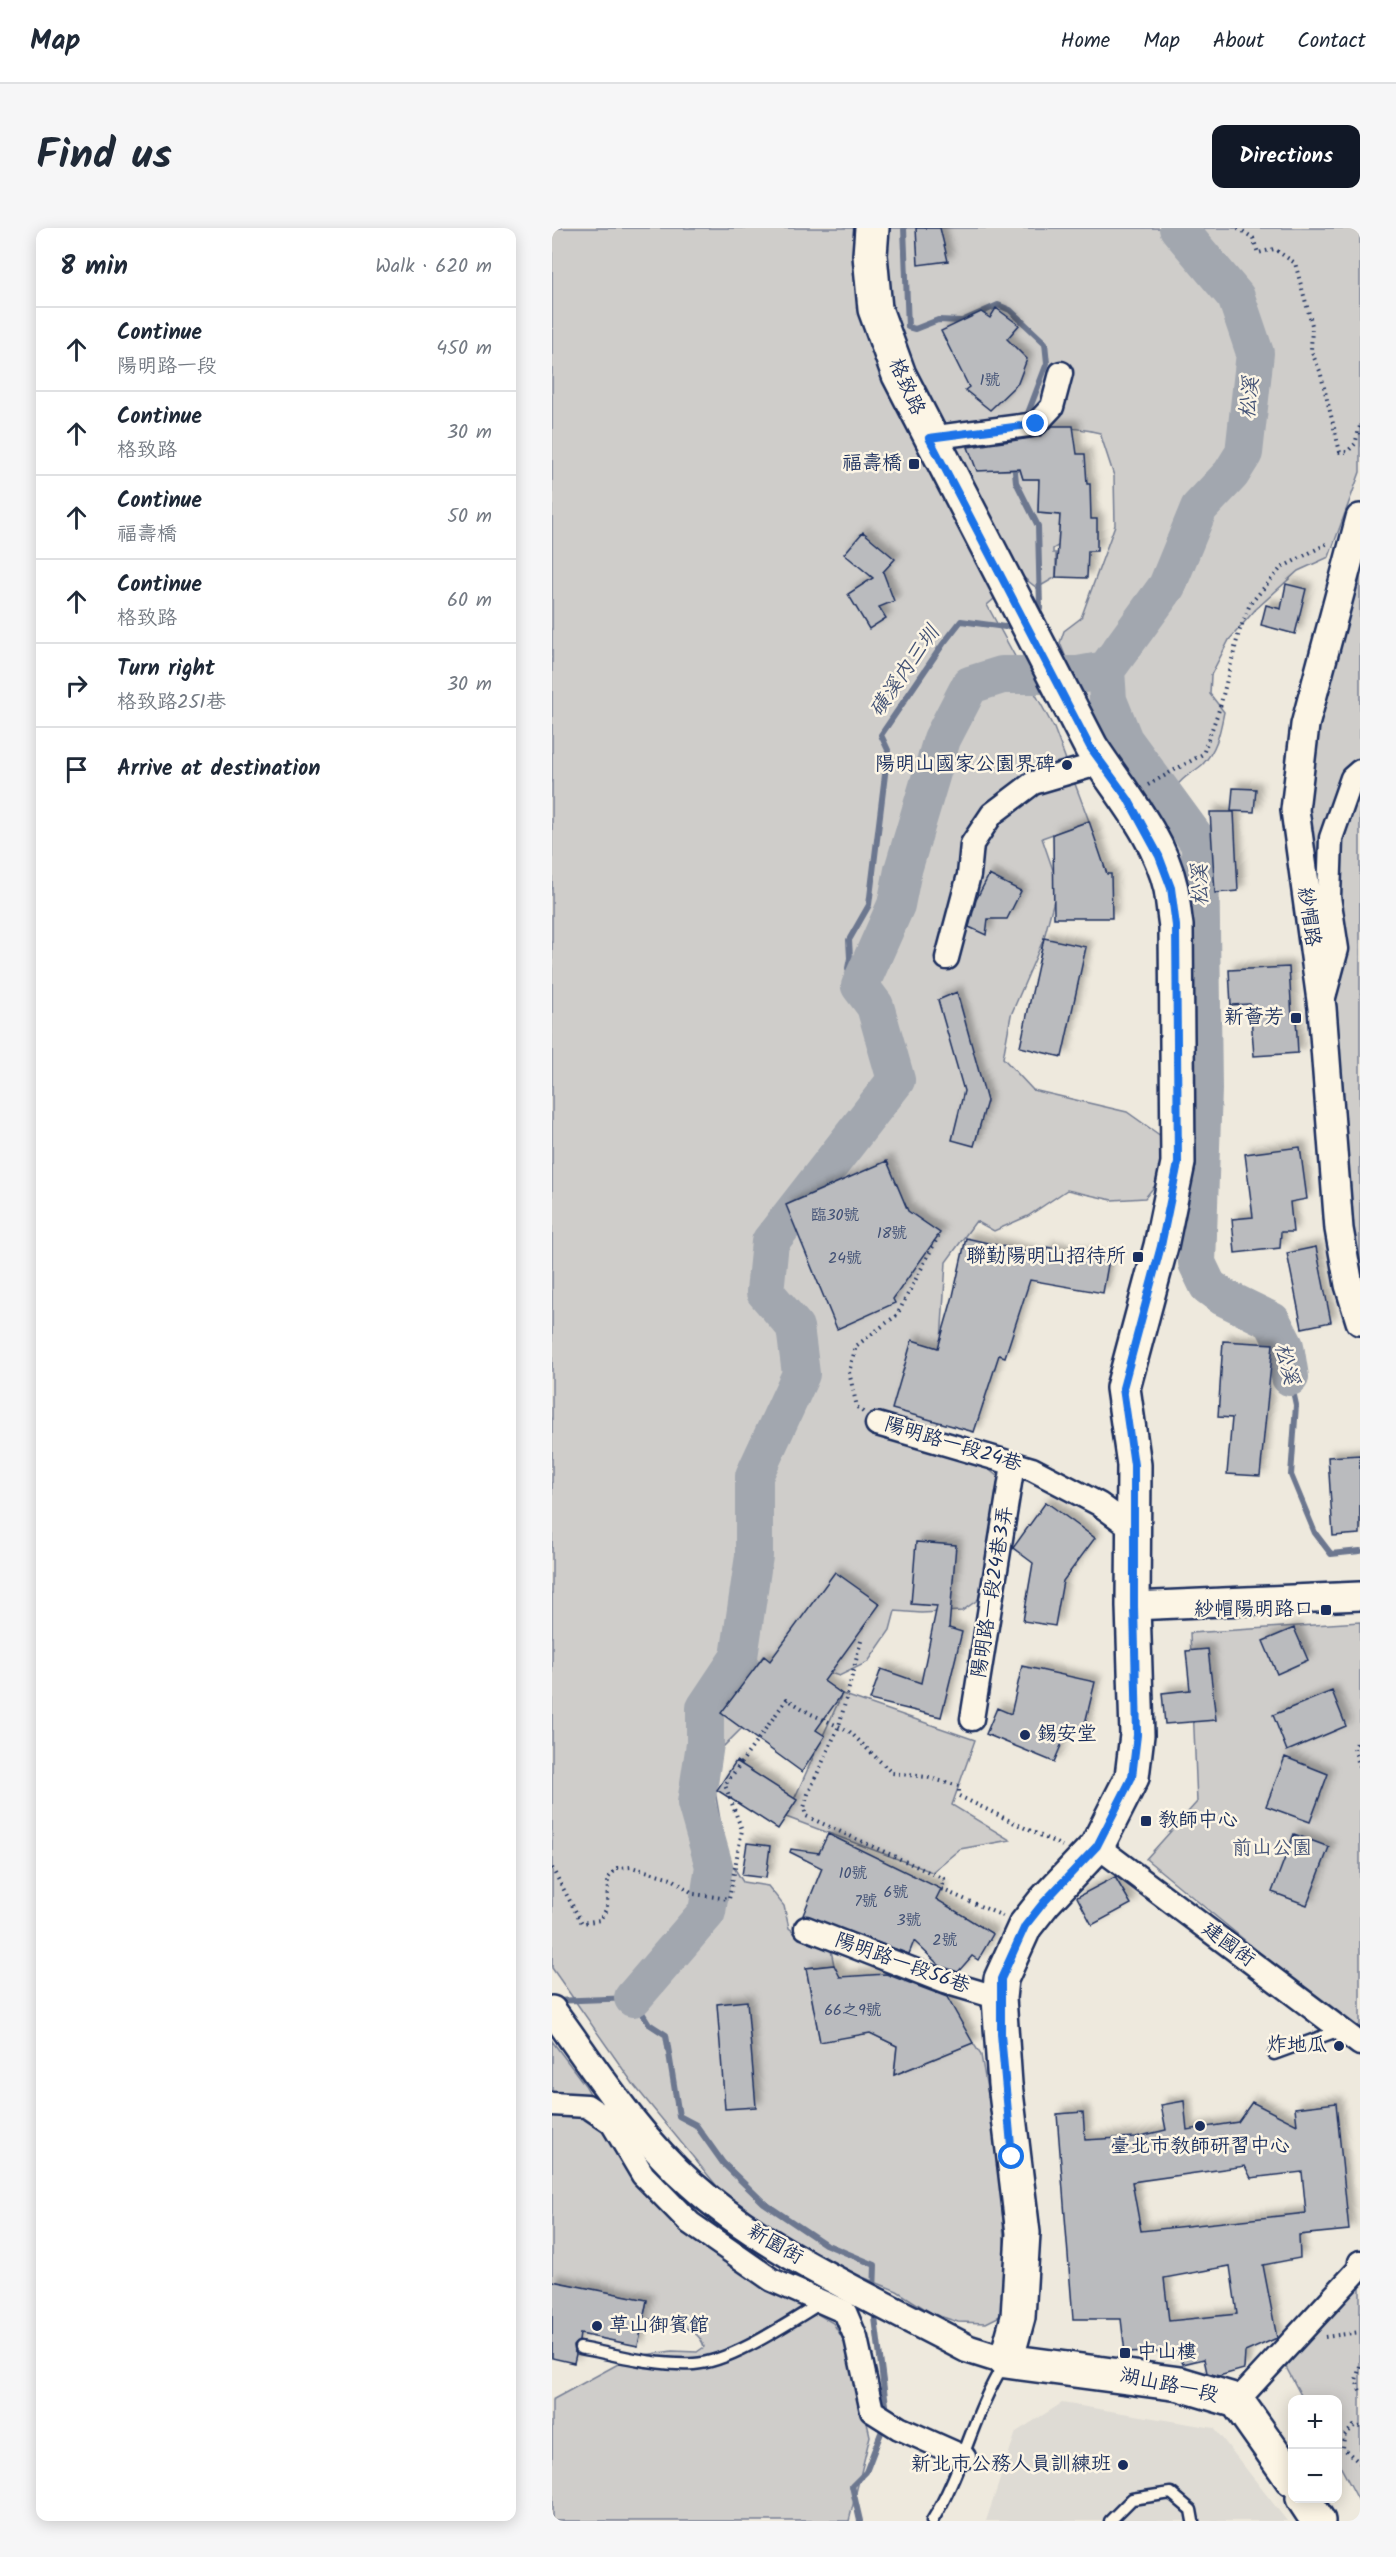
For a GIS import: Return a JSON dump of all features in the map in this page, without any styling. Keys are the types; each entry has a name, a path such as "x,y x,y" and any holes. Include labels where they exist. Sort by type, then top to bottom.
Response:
{"main road":[{"name":"格致路","path":"872,228 870,255 875,309 899,375 929,438 1096,755"},
{"path":"1006,2361 1018,2317 1023,2234 1005,2084 999,1998 1001,1979 1025,1926 1084,1848 1132,1777 1137,1735 1134,1606 1136,1531 1134,1465 1123,1388 1161,1246 1178,1163 1176,926 1171,888 1139,804 1096,755"},
{"name":"湖山路一段","path":"1006,2361 1180,2384 1237,2401 1288,2473"},
{"path":"1306,2503 1318,2521"}],"street":[{"path":"929,438 1036,424 1052,407 1061,373"},
{"name":"紗帽路","path":"1359,523 1305,725 1295,810 1322,1008 1339,1228 1349,1285 1360,1321"},
{"path":"947,958 969,875 972,844 992,814 1033,783 1096,755"},
{"path":"1322,1008 1337,949 1329,897 1331,838 1352,778 1360,771"},
{"name":"陽明路一段24巷","path":"877,1424 1032,1469 1099,1504 1136,1531"},
{"name":"陽明路一段24巷3弄","path":"972,1719 1013,1464"},
{"path":"1134,1606 1360,1596"},
{"name":"建國街","path":"1084,1848 1360,2044"},
{"name":"陽明路一段56巷","path":"806,1928 945,1982 999,1998"},
{"name":"新園街","path":"552,2010 658,2150 690,2184 751,2233 968,2349 1006,2361"},
{"path":"552,2104 587,2106 609,2088"},
{"name":"新園街","path":"587,2106 612,2123 643,2175 690,2223 772,2280 845,2312 856,2338 872,2410 899,2428 964,2457"},
{"path":"1237,2401 1359,2269 1360,2262"}],"lane":[{"path":"1274,2054 1340,2030"},
{"path":"580,2348 669,2364 696,2364 722,2358 824,2301"},
{"path":"932,2521 949,2494 990,2387 1006,2361"},
{"path":"1110,2521 1132,2499 1171,2493 1191,2510 1193,2521"}],"path":[{"path":"1239,228 1253,238 1258,253 1274,249 1295,263 1312,325 1311,351 1320,371 1320,380 1340,452 1347,452 1355,444 1360,426"},
{"path":"1139,804 1167,773 1203,754 1220,707 1239,632 1250,604 1281,568 1359,523"},
{"name":"陽明路一段24巷","path":"877,1424 857,1407 849,1372 856,1346 897,1315 940,1233"},
{"path":"861,1641 839,1726 808,1794 804,1808 806,1816 944,1879 941,1889 1025,1926"},
{"path":"552,1868 582,1923 600,1920 608,1908 608,1878 617,1868 631,1867 670,1878 694,1894 729,1899 742,1830 725,1785 788,1699 811,1714 849,1731 892,1773 926,1777 959,1786 959,1796 1084,1848"},
{"path":"1360,1738 1354,1748 1360,1768"},
{"path":"1360,2366 1356,2380 1360,2391"},
{"path":"1360,2427 1354,2426 1344,2436 1343,2448 1360,2463"}],"shaded area":[{"name":"新北市公務人員訓練班","path":"1062,2403 1214,2428 1287,2521 986,2521 1016,2432"}],"green space":[{"path":"552,228 858,228 885,383 937,488 1000,594 987,605 1054,728 1089,821 1042,838 1054,873 1054,900 1044,938 1011,1015 1003,1058 1033,1090 1127,1112 1168,1141 1158,1182 1145,1198 1112,1200 1067,1190 1028,1216 994,1231 976,1221 946,1262 937,1406 938,1427 998,1477 983,1596 962,1611 921,1613 895,1611 890,1630 868,1662 839,1676 803,1664 784,1671 763,1656 722,1712 742,1728 720,1750 713,1779 726,1855 743,1882 768,1886 784,1906 789,1928 807,1942 831,1950 834,1965 806,1968 820,2041 870,2033 897,2046 894,2075 973,2043 981,2055 999,2156 1007,2289 1002,2315 986,2323 958,2322 933,2314 897,2291 830,2264 725,2196 634,2085 552,1968"},
{"path":"879,228 1360,228 1360,472 1329,557 1298,571 1255,610 1229,640 1211,675 1210,694 1224,712 1217,740 1202,765 1176,787 1198,822 1182,886 1173,868 1168,832 1107,741 1077,685 1060,643 1064,631 1081,618 1115,525 1114,476 1100,433 1082,429 1049,428 966,440 977,470 1020,470 1023,479 1039,479 1038,513 1060,515 1059,545 1053,549 1053,553 1056,553 1056,577 1037,588 1010,567 895,340"},
{"path":"1360,554 1360,1300 1305,845 1314,725"},
{"name":"前山公園","path":"1360,1622 1360,2035 1146,1859 1197,1802 1190,1633"},
{"path":"842,1694 975,1740 952,1805 1010,1840 960,1849 932,1872 786,1817"},
{"path":"552,2041 585,2085 645,2191 754,2277 833,2323 851,2352 870,2436 849,2521 552,2521 552,2400 631,2357 672,2351 697,2352 704,2347 701,2339 688,2329 643,2318 647,2300 552,2281"},
{"path":"1360,2269 1360,2503 1342,2469 1342,2395 1301,2395 1286,2367"}],"building":[{"path":"916,228 940,228 948,261 918,265"},
{"path":"996,308 1019,325 1007,339 1027,359 1018,383 990,410 965,390 969,387 941,331 981,312 990,318"},
{"path":"1053,426 1073,426 1077,454 1085,454 1087,484 1090,484 1091,519 1097,519 1097,551 1088,551 1087,578 1056,577 1060,515 1038,513 1039,479 1023,479 1020,469 977,471 968,447 1038,437"},
{"path":"863,532 895,559 883,572 894,601 879,607 886,618 869,629 848,594 873,578 844,554"},
{"path":"1286,584 1306,589 1295,634 1261,625 1266,605 1281,609"},
{"path":"1233,788 1256,789 1254,812 1231,811"},
{"path":"1210,812 1234,812 1238,891 1215,893"},
{"path":"1089,821 1107,874 1111,874 1112,918 1054,918 1053,834"},
{"path":"989,875 1021,891 1007,919 988,919 986,935 969,927 976,900"},
{"path":"1044,938 1086,947 1062,1057 1020,1047"},
{"path":"1289,967 1292,1018 1296,1018 1298,1053 1254,1056 1250,1004 1231,1005 1229,970"},
{"path":"957,992 987,1101 974,1146 952,1140 964,1091 938,1000"},
{"path":"1300,1147 1307,1199 1290,1202 1293,1232 1281,1232 1280,1248 1235,1253 1232,1219 1253,1217 1245,1154"},
{"path":"887,1161 908,1211 940,1233 893,1299 895,1303 837,1329 786,1205"},
{"path":"966,1238 1045,1256 1047,1247 1109,1259 1103,1293 1030,1280 1005,1357 999,1355 974,1432 892,1409 912,1340 938,1348"},
{"path":"1316,1247 1331,1322 1302,1328 1287,1253"},
{"path":"1223,1341 1273,1344 1260,1476 1227,1474 1232,1418 1218,1417"},
{"path":"1360,1455 1360,1534 1333,1536 1328,1457"},
{"path":"1046,1502 1095,1538 1063,1581 1055,1626 1023,1621 1033,1563 1013,1548"},
{"path":"916,1542 956,1545 949,1628 962,1632 941,1717 870,1700 881,1669 921,1683 937,1606 911,1604"},
{"path":"835,1572 880,1604 824,1681 842,1694 816,1730 825,1736 802,1772 721,1713 764,1656 770,1661"},
{"path":"1294,1628 1308,1660 1277,1674 1263,1641"},
{"path":"1208,1649 1216,1720 1165,1724 1162,1693 1190,1690 1186,1651"},
{"path":"1022,1666 1095,1682 1083,1732 1068,1729 1054,1762 986,1734 997,1708 1011,1714"},
{"path":"1332,1691 1346,1726 1287,1751 1273,1715"},
{"path":"1285,1757 1328,1774 1310,1822 1266,1806"},
{"path":"736,1761 797,1800 778,1829 717,1790"},
{"path":"828,1834 941,1889 936,1899 993,1934 978,1960 972,1956 958,1972 940,1966 914,1941 909,1954 803,1915 822,1868 790,1852 791,1849 819,1853"},
{"path":"1294,1834 1329,1847 1307,1905 1272,1892"},
{"path":"747,1843 770,1846 766,1878 742,1875"},
{"path":"1115,1877 1131,1904 1092,1925 1077,1897"},
{"path":"834,1965 840,1977 886,1974 947,1997 973,2043 894,2075 897,2046 870,2033 820,2042 806,1968"},
{"path":"747,2001 756,2107 725,2109 717,2004"},
{"path":"1184,2101 1187,2130 1238,2122 1252,2102 1297,2125 1295,2108 1336,2103 1349,2230 1299,2235 1300,2258 1263,2265 1277,2338 1245,2352 1244,2369 1219,2376 1207,2373 1204,2359 1183,2364 1178,2351 1125,2353 1121,2319 1073,2319 1057,2114 1083,2112 1085,2140 1136,2137 1166,2130 1161,2105","holes":["1245,2166 1251,2178 1302,2172 1306,2213 1141,2231 1132,2182","1230,2266 1237,2314 1169,2321 1164,2278"]},
{"name":"草山御賓館","path":"552,2281 647,2300 638,2346 580,2334 579,2341 573,2346 576,2354 574,2363 552,2358"}],"waterway":[{"name":"磺溪內三圳","path":"904,228 908,327 915,329 938,320 962,321 998,305 1010,310 1045,343 1047,363 1025,421"},
{"name":"松溪","path":"1178,228 1236,297 1255,353 1244,453 1231,474 1199,508 1167,586 1106,670 1108,700 1124,740 1200,844 1203,1089 1197,1263 1208,1286 1223,1297 1272,1321 1285,1346 1290,1377"},
{"name":"磺溪內三圳","path":"1014,462 1016,482 1038,526 1040,609 1033,613"},
{"name":"磺溪內三圳","path":"860,986 851,981 848,968 849,940 869,905 888,750 881,735 961,621 1005,627 1016,622"},
{"path":"633,1998 707,1912 714,1866 696,1803 705,1744 705,1708 739,1657 754,1556 754,1476 801,1374 795,1327 765,1292 770,1242 896,1080 875,1006 860,986 896,905 903,870 942,739 970,685 1002,675 1078,675 1106,670"},
{"name":"松溪","path":"1290,1377 1296,1405 1291,1475 1315,1533 1331,1554 1360,1551"},
{"path":"553,2001 633,1998 649,2024 666,2035 679,2116 696,2125 723,2163 764,2203 825,2244 875,2265 874,2294"},
{"path":"874,2310 887,2413"},
{"path":"860,2521 852,2486 866,2472 884,2425"}],"place":[{"name":"福壽橋","path":"914,464"},
{"name":"陽明山國家公園界碑","path":"1067,765"},
{"name":"新薈芳","path":"1296,1018"},
{"name":"聯勤陽明山招待所","path":"1138,1257"},
{"name":"紗帽陽明路口","path":"1326,1610"},
{"name":"錫安堂","path":"1025,1735"},
{"name":"教師中心","path":"1146,1821"},
{"name":"炸地瓜","path":"1339,2046"},
{"name":"臺北市教師研習中心","path":"1200,2126"},
{"name":"草山御賓館","path":"597,2326"},
{"name":"中山樓","path":"1125,2353"},
{"name":"新北市公務人員訓練班","path":"1123,2465"}],"route":[{"path":"1012,2157 1001,2034 999,1998 1001,1979 1025,1926 1044,1902 1097,1846 1132,1777 1137,1735 1134,1606 1136,1531 1134,1465 1123,1388 1161,1246 1178,1163 1176,926 1171,888 1159,856 1139,818 1090,747 929,438 1036,424"}]}
